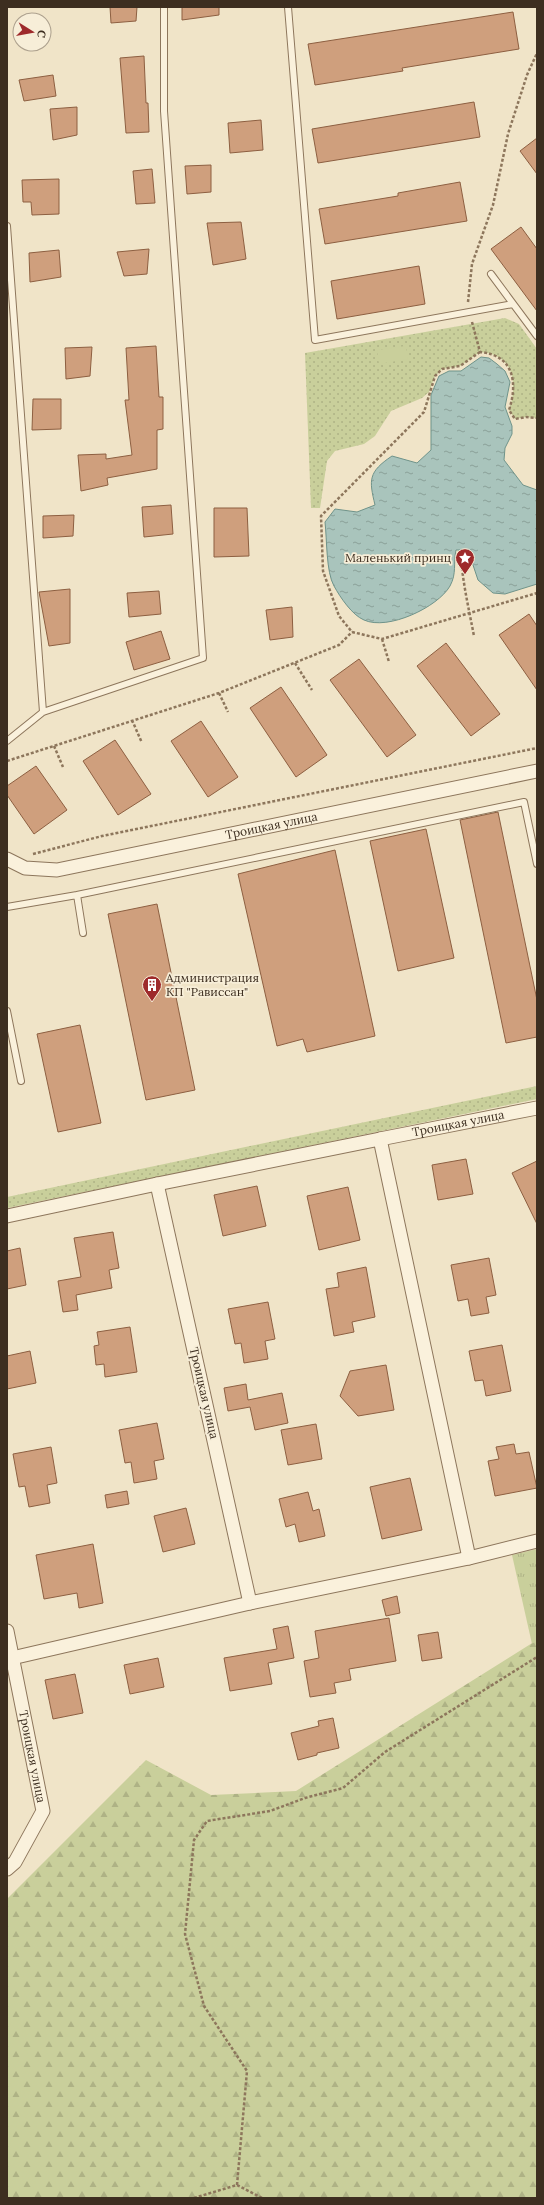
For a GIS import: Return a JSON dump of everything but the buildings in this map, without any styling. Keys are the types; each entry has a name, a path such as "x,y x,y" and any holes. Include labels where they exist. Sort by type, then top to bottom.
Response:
{"street":[{"name":"Троицкая улица","path":"7,859 25,868 57,870 537,771"},
{"name":"Троицкая улица","path":"7,1216 157,1184 537,1108"},
{"path":"380,1140 469,1558"},
{"name":"Троицкая улица","path":"157,1184 250,1603"},
{"path":"12,1658 250,1603 469,1558 537,1541"},
{"name":"Троицкая улица","path":"7,1631 43,1811 15,1862 7,1869"}],"lane":[{"path":"7,741 43,712 203,658 164,111 164,7"},
{"path":"288,7 315,340 467,311 513,304"},
{"path":"7,226 43,712"},
{"path":"491,274 537,336"},
{"path":"7,907 77,895 524,802 537,864"},
{"path":"77,895 83,933"},
{"path":"7,1011 21,1081"}],"path":[{"path":"480,352 467,311 472,264 493,205 508,134 527,75 537,53"},
{"path":"537,418 526,417 514,419 509,410 514,388 511,370 498,356 480,352 460,366 442,369 435,376 424,412 321,516 323,571 338,616 352,632 382,639 537,593"},
{"path":"461,558 462,580 467,591 474,636"},
{"path":"7,761 219,693 339,645 352,632"},
{"path":"382,639 389,662"},
{"path":"295,663 312,690"},
{"path":"219,693 228,712"},
{"path":"132,720 142,743"},
{"path":"54,746 63,767"},
{"path":"30,854 102,836 537,748"},
{"path":"237,2185 247,2071 204,2006 184,1934 194,1840 207,1821 270,1811 305,1798 343,1788 385,1752 537,1658"},
{"path":"194,2198 237,2185 262,2198"}],"green space":[{"path":"505,318 519,324 537,349 537,418 526,417 515,419 509,410 513,390 511,372 500,358 491,354 480,352 460,366 442,369 435,376 429,392 422,398 391,411 375,436 364,444 335,451 327,461 320,508 311,508 305,353"},
{"path":"406,346 408,359 379,364 377,350"},
{"path":"537,1086 537,1099 7,1208 7,1197"},
{"path":"537,1549 537,1640 532,1644 512,1555"},
{"path":"537,1640 537,2198 7,2198 7,1899 146,1760 211,1795 296,1791"}],"water":[{"path":"481,357 489,358 497,364 505,371 510,382 505,407 512,426 512,434 505,448 504,460 523,485 537,490 537,584 505,594 493,593 478,580 470,556 464,550 456,550 454,573 450,586 435,602 412,615 399,620 374,623 364,620 355,614 347,605 331,580 328,564 325,522 335,509 357,512 375,505 371,483 372,477 378,467 392,456 417,463 431,450 431,395 439,376 449,371 461,371"}],"place":[{"name":"Маленький принц","path":"465,575"},
{"name":"Администрация КП \"Рависсан\"","path":"152,1002"}]}
